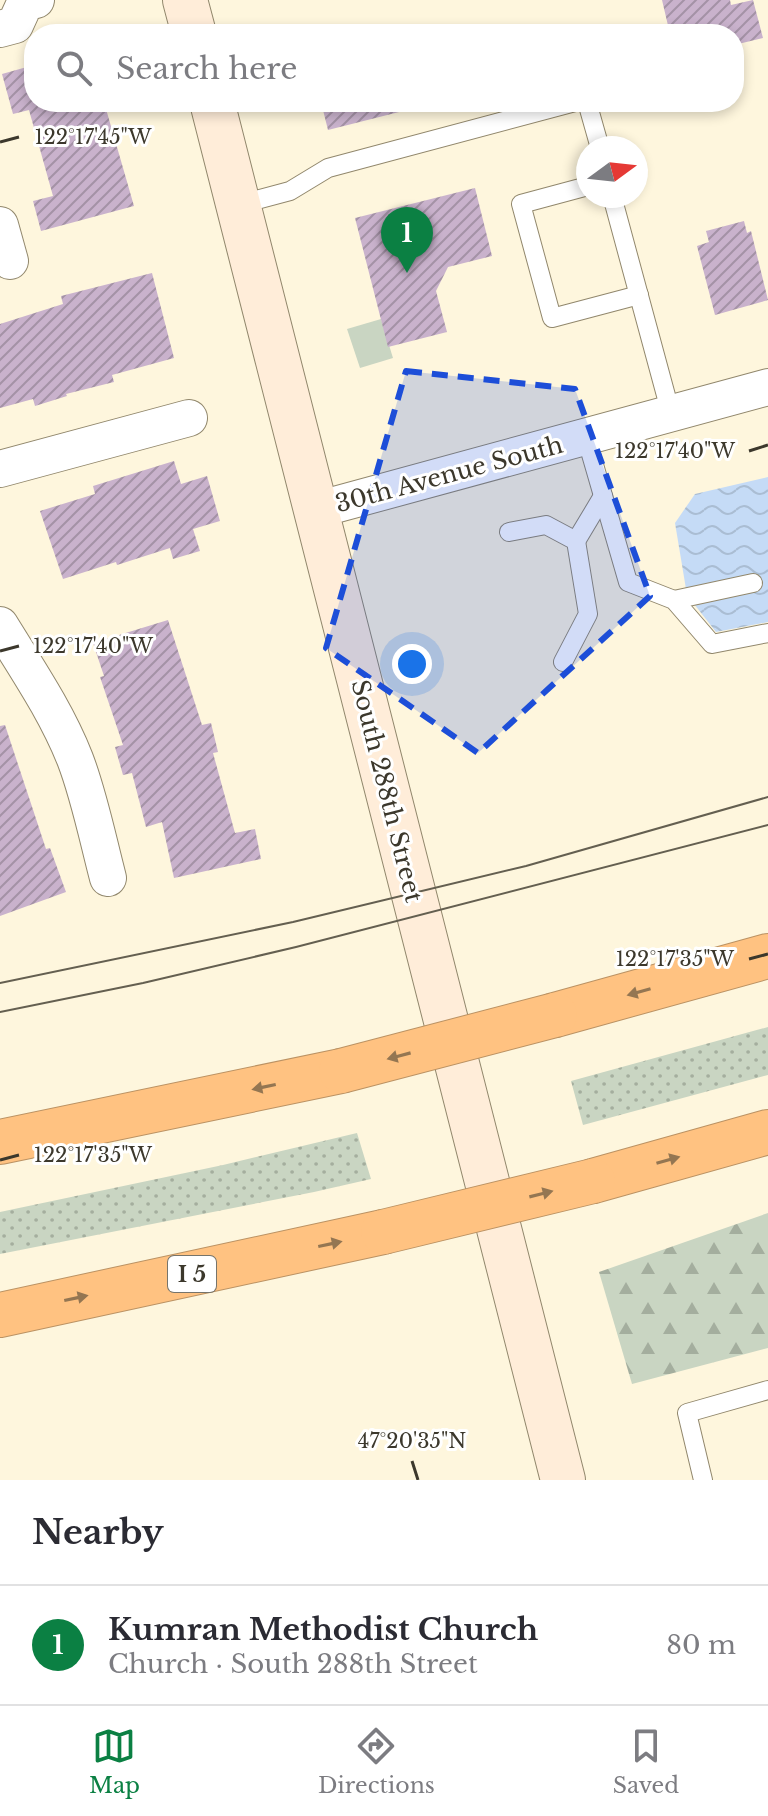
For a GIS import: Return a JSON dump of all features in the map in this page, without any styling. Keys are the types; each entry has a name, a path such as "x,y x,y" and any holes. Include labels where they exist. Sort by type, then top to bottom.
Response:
{"highway":[{"path":"0,1142 341,1071 768,956"},
{"name":"I 5","path":"0,1315 383,1232 593,1181 768,1132"}],"main road":[{"path":"185,0 191,24"},
{"name":"South 288th Street","path":"215,112 563,1480"}],"street":[{"path":"0,29 15,25 27,1"},
{"path":"0,225 10,261"},
{"name":"30th Avenue South","path":"316,510 768,387"},
{"path":"0,469 189,418"},
{"path":"0,625 67,740 79,771 108,878"}],"lane":[{"path":"238,205 290,191 328,168 538,112"},
{"path":"590,112 597,136"},
{"path":"576,189 521,204 552,318 639,295"},
{"path":"615,208 671,414"},
{"path":"586,437 628,582 674,600 712,644 768,633"},
{"path":"563,662 588,614 576,541 603,496"},
{"path":"509,532 546,525 576,541"},
{"path":"674,600 753,583"},
{"path":"703,1480 687,1413 768,1390"}],"highlighted area":[{"path":"406,371 575,389 650,596 478,753 326,648"}],"green space":[{"path":"381,319 393,358 360,368 347,329"},
{"path":"768,1027 768,1075 583,1125 571,1081"},
{"path":"357,1133 371,1179 0,1254 0,1212"},
{"path":"768,1213 768,1348 632,1384 599,1272"}],"water":[{"path":"768,477 768,622 716,632 687,595 675,523 695,494"}],"building":[{"path":"662,0 730,0 731,5 753,0 763,38 744,43 744,24 668,24"},
{"path":"24,68 24,111 13,114 2,74"},
{"path":"30,112 107,112 134,206 41,231 33,201 53,196"},
{"path":"324,112 399,112 328,130"},
{"path":"475,188 492,256 448,267 436,291 447,332 388,347 355,218"},
{"path":"744,221 747,233 751,231 768,300 715,315 697,246 709,242 706,231"},
{"path":"152,273 174,358 112,375 114,382 66,394 35,406 33,399 0,408 0,324 63,304 61,296"},
{"path":"174,461 181,484 207,476 220,521 193,529 200,551 173,559 170,548 63,579 40,511 95,494 93,486"},
{"path":"168,620 202,725 211,723 218,752 213,753 235,833 255,829 261,859 174,878 162,822 146,827 132,773 123,775 115,747 123,745 100,677 104,676 93,643"},
{"path":"5,725 46,849 50,848 66,892 0,916 0,726"}],"tram line":[{"path":"0,983 293,922 526,866 768,797"},
{"path":"0,1012 296,947 768,825"}],"place":[{"name":"Kumran Methodist Church","path":"407,273"}]}
